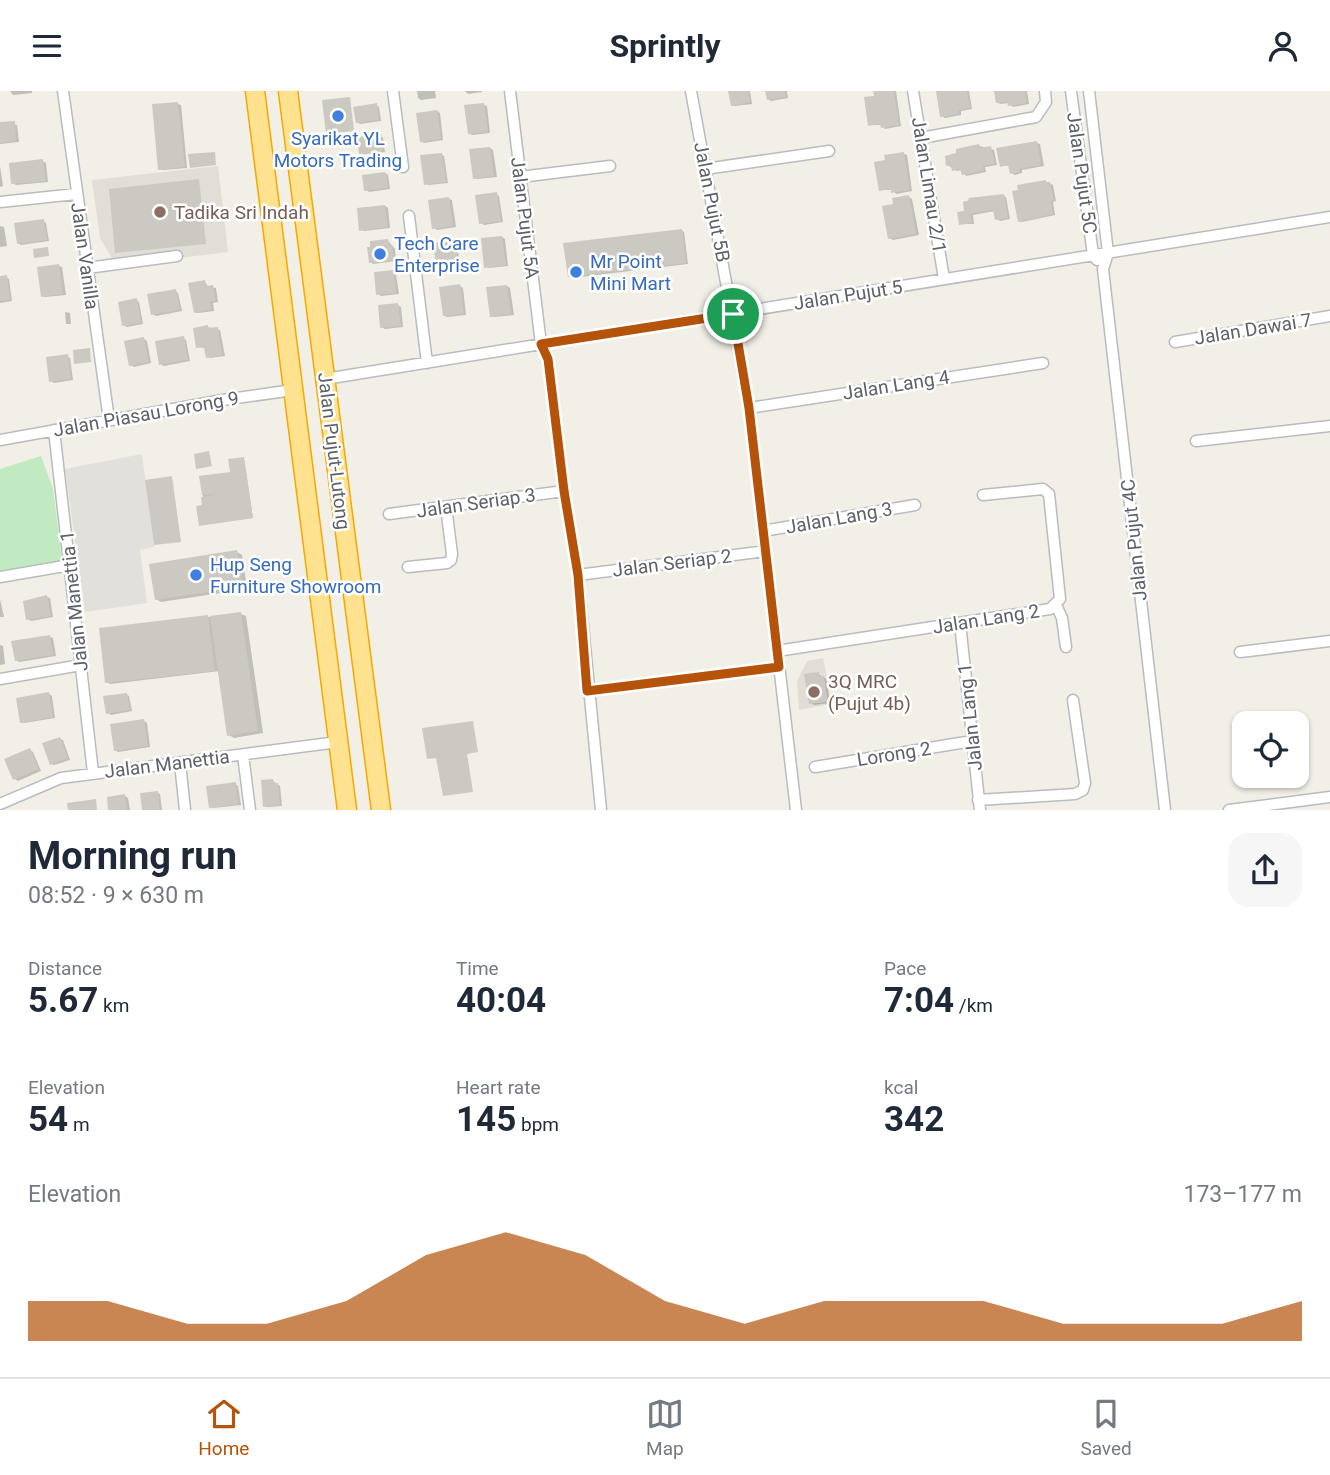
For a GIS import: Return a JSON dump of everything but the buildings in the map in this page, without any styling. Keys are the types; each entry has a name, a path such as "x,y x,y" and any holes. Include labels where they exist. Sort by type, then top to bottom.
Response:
{"highway":[{"name":"Jalan Pujut-Lutong","path":"256,91 347,810"},
{"name":"Jalan Pujut-Lutong","path":"288,91 381,810"}],"street":[{"name":"Jalan Vanilla","path":"63,91 109,420"},
{"path":"393,91 403,167"},
{"name":"Jalan Pujut 5A","path":"510,91 541,344 548,359 564,491 578,575 587,691 601,810"},
{"name":"Jalan Pujut 5B","path":"691,91 749,408 796,810"},
{"name":"Jalan Limau 2/1","path":"914,91 944,279"},
{"path":"922,138 1036,117 1046,102 1045,91"},
{"name":"Jalan Pujut 5C","path":"1071,91 1093,255"},
{"name":"Jalan Pujut 5C","path":"1088,91 1108,253"},
{"path":"705,169 829,151"},
{"path":"520,177 610,166"},
{"path":"0,202 76,194"},
{"path":"409,216 428,363"},
{"name":"Jalan Pujut 5","path":"324,379 1330,217"},
{"path":"1104,269 1108,253"},
{"path":"1093,255 1104,269"},
{"path":"87,268 177,256"},
{"name":"Jalan Pujut 4C","path":"1104,269 1165,810"},
{"name":"Jalan Dawai 7","path":"1175,342 1330,316"},
{"name":"Jalan Lang 4","path":"749,408 1043,363"},
{"name":"Jalan Piasau Lorong 9","path":"0,440 293,390"},
{"path":"1196,441 1330,426"},
{"name":"Jalan Manettia 1","path":"54,430 93,773"},
{"name":"Jalan Lang 2","path":"778,651 1050,609 1056,605 1060,599 1049,494 1043,489 983,495"},
{"name":"Jalan Seriap 3","path":"389,514 564,491"},
{"name":"Jalan Lang 3","path":"763,531 915,505"},
{"path":"408,567 447,563 451,560 446,507"},
{"name":"Jalan Seriap 2","path":"578,575 766,551"},
{"path":"0,577 70,565"},
{"path":"1056,605 1062,618 1066,647"},
{"name":"Jalan Lang 1","path":"960,623 979,805"},
{"path":"1240,652 1330,641"},
{"path":"0,679 81,665"},
{"path":"587,691 779,667"},
{"path":"979,805 1075,794 1083,790 1085,783 1073,700"},
{"name":"Lorong 2","path":"815,767 972,741"},
{"name":"Jalan Manettia","path":"0,804 61,778 338,742"},
{"path":"243,755 250,810"},
{"path":"180,764 185,810"},
{"path":"1229,810 1330,797"}],"shaded area":[{"name":"Tadika Sri Indah","path":"218,166 228,252 178,258 113,260 100,238 92,180"},
{"path":"142,454 154,547 140,550 147,603 85,612 65,469"},
{"name":"3Q MRC (Pujut 4b)","path":"823,658 832,704 799,710 797,681 807,661"}],"green space":[{"path":"41,456 53,489 62,560 0,572 0,469"}],"place":[{"name":"Syarikat YL Motors Trading","path":"338,116"},
{"name":"Tadika Sri Indah","path":"160,212"},
{"name":"Tech Care Enterprise","path":"380,254"},
{"name":"Mr Point Mini Mart","path":"576,272"},
{"name":"Hup Seng Furniture Showroom","path":"196,575"},
{"name":"3Q MRC (Pujut 4b)","path":"814,692"}],"route":[{"path":"733,314 749,408 779,667 587,691 578,575 564,491 548,359 541,344 733,314"}]}
